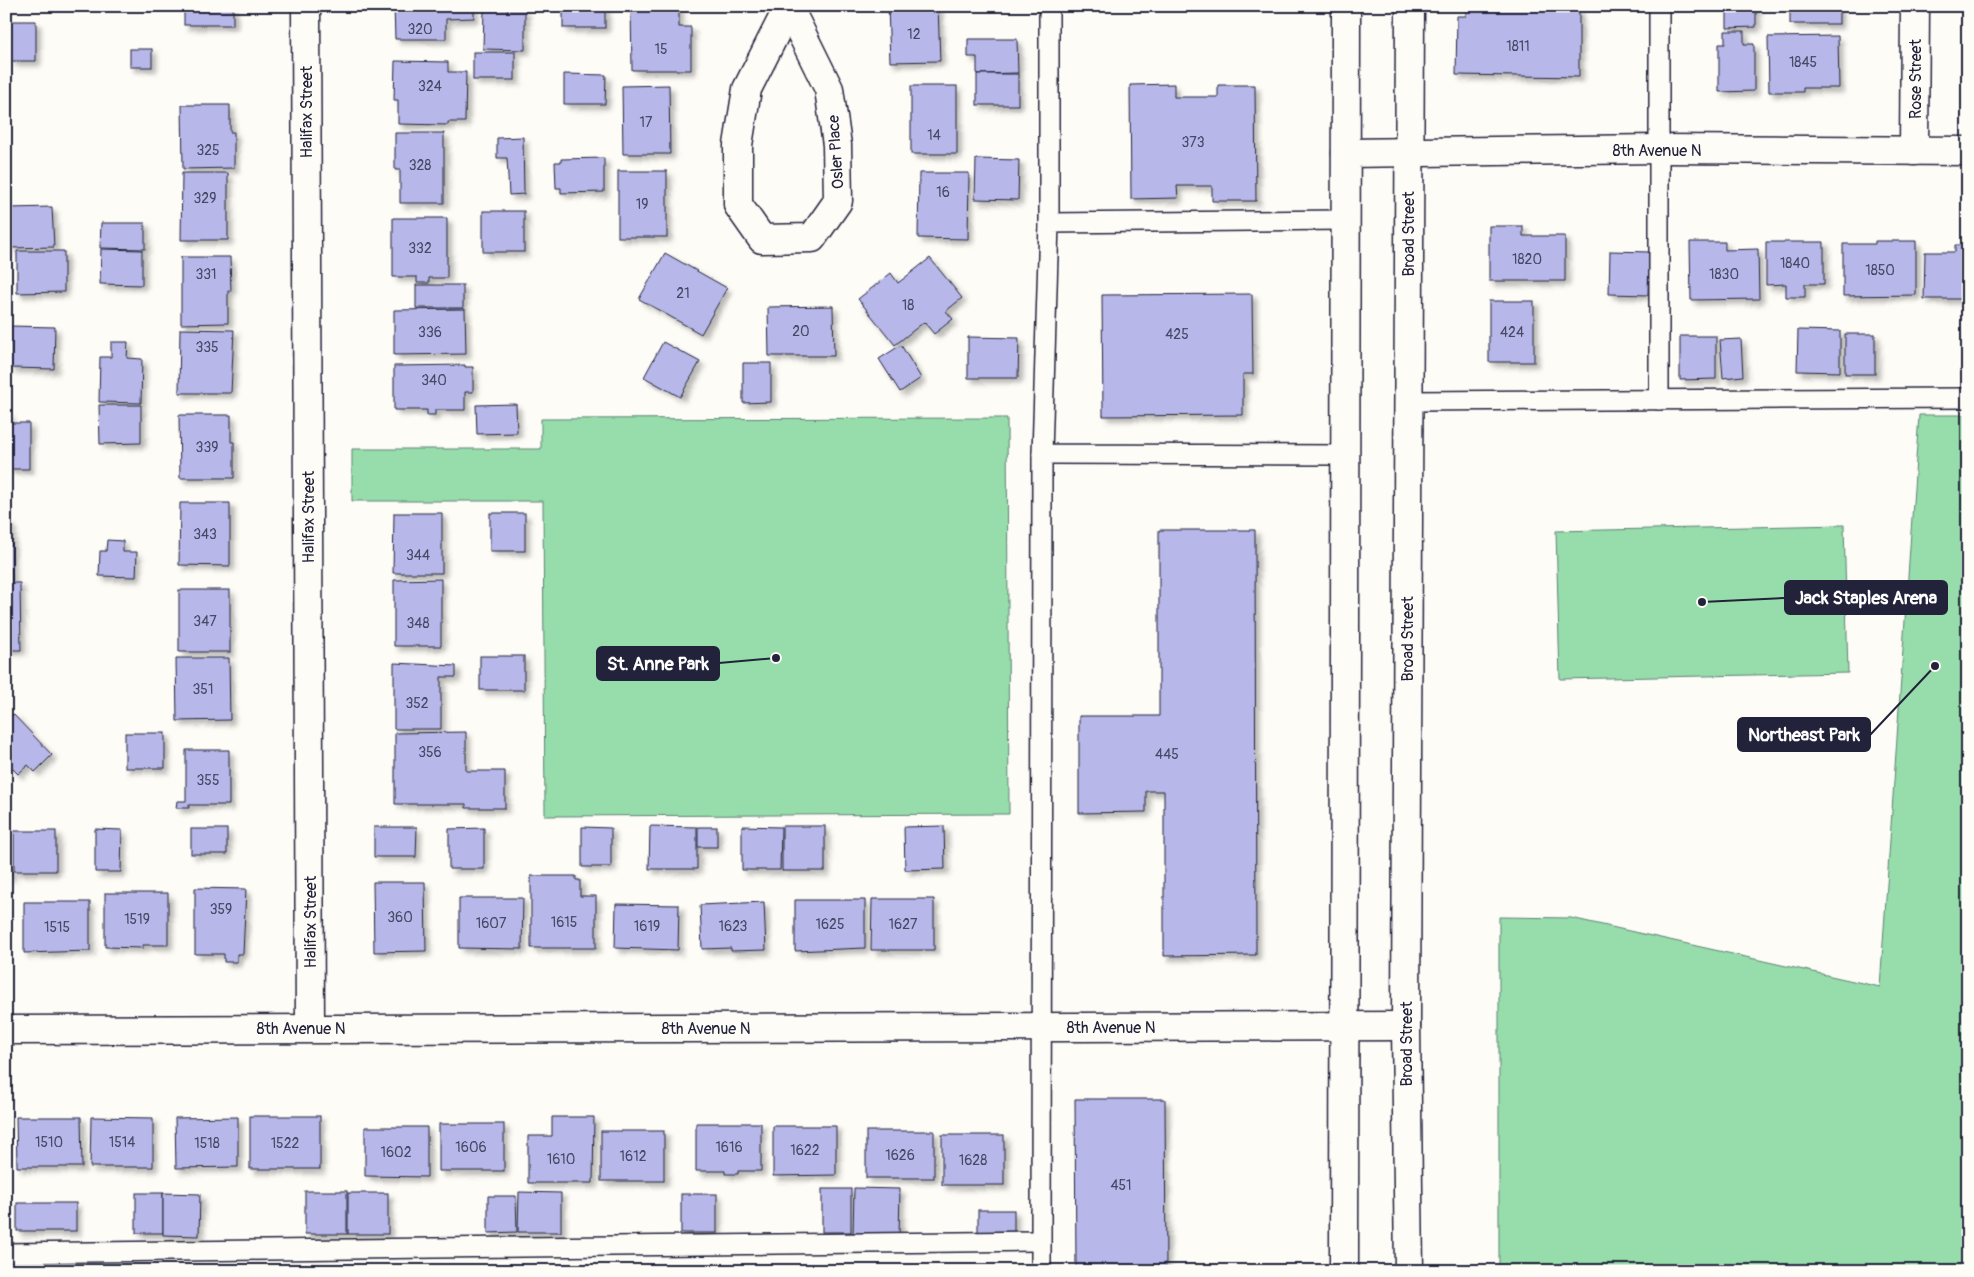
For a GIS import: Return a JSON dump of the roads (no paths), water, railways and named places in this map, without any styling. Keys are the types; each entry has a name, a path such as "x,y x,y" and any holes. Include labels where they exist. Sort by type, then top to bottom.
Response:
{"street":[{"name":"Halifax Street","path":"306,6 310,1028"},
{"path":"1344,1271 1346,6"},
{"name":"Broad Street","path":"1409,1271 1406,1026 1410,6"},
{"name":"Rose Street","path":"1914,151 1915,6"},
{"name":"Osler Place","path":"789,7 829,89 837,145 838,201 812,238 762,239 738,205 738,145 747,90 789,7"},
{"name":"8th Avenue N","path":"1346,153 1659,149 1968,151"},
{"name":"8th Avenue N","path":"6,1030 1406,1026"}],"lane":[{"path":"1041,1271 1042,454 1049,222 1050,6"},
{"path":"1659,400 1660,6"},
{"path":"1049,222 1346,220"},
{"path":"1408,401 1968,398"},
{"path":"1042,454 1346,455"},
{"path":"6,1253 1040,1241"}],"place":[{"name":"Jack Staples Arena","path":"1702,602"},
{"name":"St. Anne Park","path":"776,658"},
{"name":"Northeast Park","path":"1935,666"}]}
